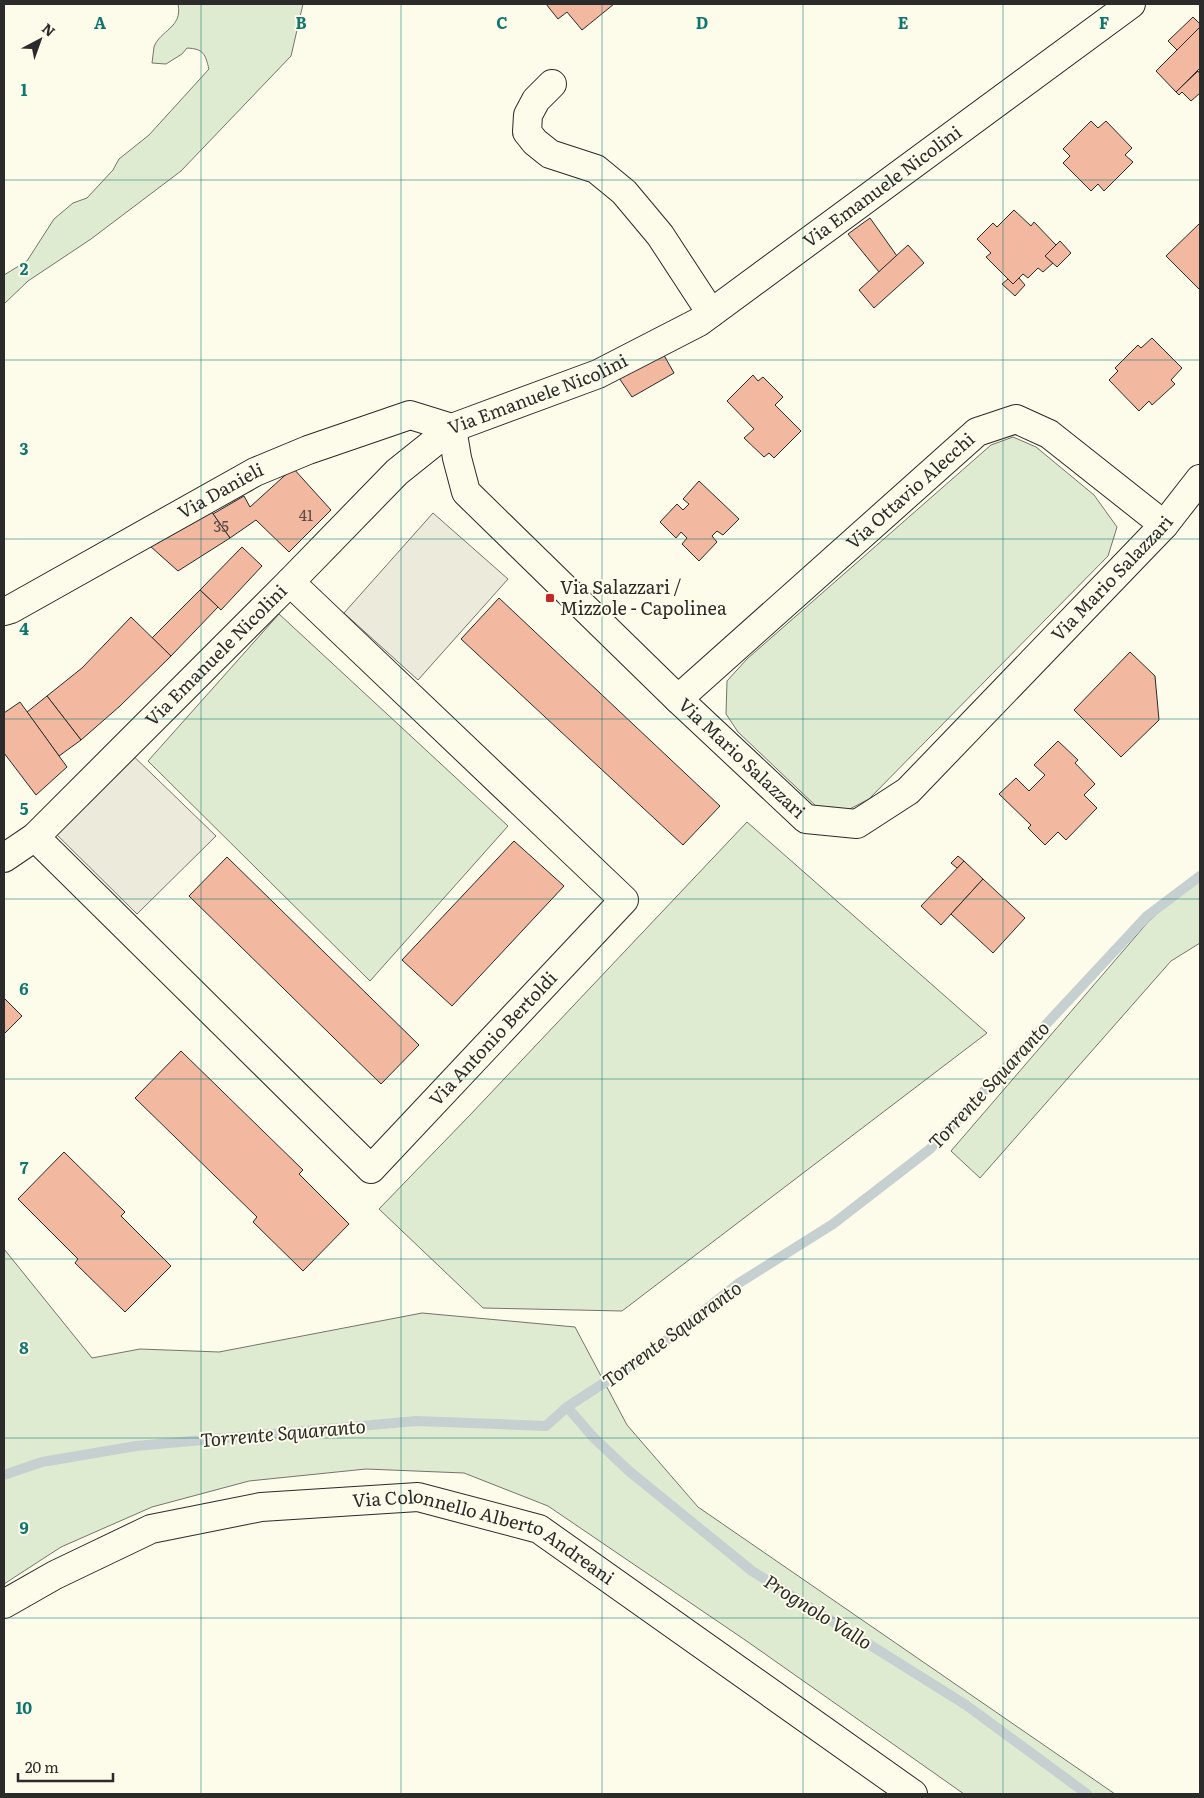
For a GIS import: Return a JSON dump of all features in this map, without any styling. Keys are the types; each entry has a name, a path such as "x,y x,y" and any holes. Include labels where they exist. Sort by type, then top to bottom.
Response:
{"street":[{"name":"Via Emanuele Nicolini","path":"4,858 35,837 290,582 396,472 452,428 598,374 699,322 1131,4"},
{"path":"552,84 536,100 528,115 527,132 535,142 550,154 596,169 624,192 660,235 711,313"},
{"name":"Via Danieli","path":"4,611 11,609 255,472 308,450 410,415 452,428"},
{"name":"Via Ottavio Alecchi","path":"678,699 977,432 1016,419 1049,434 1164,525"},
{"name":"Via Mario Salazzari","path":"452,428 457,458 466,492 678,699 806,819 857,824 908,791 1164,525 1200,479"},
{"name":"Via Antonio Bertoldi","path":"35,837 371,1169 624,900 290,582"},
{"name":"Via Colonnello Alberto Andreani","path":"4,1604 54,1575 151,1529 261,1508 418,1497 539,1529 913,1794"}],"green space":[{"path":"178,4 303,4 291,56 181,171 91,239 28,281 4,304 4,275 27,261 54,219 73,203 87,198 113,170 119,159 149,135 209,69 203,53 187,48 182,54 166,64 152,63 154,47 157,41 174,24 177,18 179,12"},
{"path":"1013,437 1036,447 1094,495 1117,527 1108,556 869,799 844,812 817,807 738,732 726,714 727,681 747,659 991,445"},
{"path":"279,614 508,826 370,981 148,761"},
{"path":"747,822 987,1033 622,1311 483,1308 379,1209"},
{"path":"1200,873 1200,943 1171,961 980,1178 951,1151 1148,922"},
{"path":"4,1249 92,1358 140,1349 219,1352 422,1313 575,1327 627,1425 698,1507 1115,1794 964,1794 748,1642 548,1506 464,1473 366,1469 249,1481 152,1507 61,1547 4,1584"}],"shaded area":[{"path":"433,513 508,579 418,680 344,613"},
{"path":"123,746 216,836 137,914 47,825"}],"building":[{"path":"546,4 614,4 582,30 567,12 558,19"},
{"path":"1193,17 1200,24 1200,30 1199,28 1177,50 1168,41"},
{"path":"1199,28 1200,68 1176,92 1156,71"},
{"path":"1198,71 1200,74 1200,93 1191,101 1182,92 1179,95 1176,92"},
{"path":"1091,121 1098,128 1106,121 1132,148 1125,155 1133,162 1104,191 1098,184 1091,191 1063,163 1070,156 1063,149"},
{"path":"1014,210 1031,226 1034,222 1056,245 1045,256 1053,263 1043,272 1038,268 1028,278 1023,274 1013,284 986,257 991,253 977,239 993,223 997,227"},
{"path":"870,218 897,256 879,272 848,234"},
{"path":"1200,223 1200,290 1166,256"},
{"path":"1060,241 1071,253 1057,267 1045,256"},
{"path":"908,245 924,263 874,308 859,290"},
{"path":"1019,278 1025,285 1015,296 1002,284 1008,279 1013,284"},
{"path":"1152,338 1182,368 1171,380 1175,384 1152,405 1149,401 1139,411 1109,380 1118,371 1115,368 1138,345 1141,348"},
{"path":"661,350 674,373 632,397 617,375"},
{"path":"753,375 758,381 763,377 783,397 775,405 801,431 774,458 769,453 764,457 744,438 754,429 727,401"},
{"path":"293,468 331,510 289,552 256,520 230,538 213,514 244,496 250,507"},
{"path":"699,481 739,519 723,535 717,531 712,536 717,542 699,561 682,544 687,538 681,532 676,538 660,522 677,504 683,510 689,504 683,499"},
{"path":"211,511 230,538 178,571 150,546"},
{"path":"242,547 262,566 221,610 200,590"},
{"path":"200,590 218,607 171,656 152,638"},
{"path":"499,598 720,806 683,845 461,639"},
{"path":"131,617 171,656 120,706 81,740 47,696 82,668"},
{"path":"1130,652 1155,676 1159,720 1121,757 1074,710"},
{"path":"47,696 81,740 59,756 27,712"},
{"path":"20,702 67,767 36,795 4,753 4,713"},
{"path":"1058,741 1078,760 1075,763 1095,784 1084,795 1097,808 1066,840 1058,832 1045,845 1028,828 1031,825 999,794 1016,778 1029,791 1045,775 1034,765"},
{"path":"514,841 564,886 452,1006 402,960"},
{"path":"958,856 964,861 957,868 951,863"},
{"path":"227,857 419,1045 381,1084 189,896"},
{"path":"964,861 983,879 941,925 921,906"},
{"path":"983,879 1025,918 993,953 951,914"},
{"path":"4,998 22,1016 4,1034"},
{"path":"181,1051 303,1170 299,1174 349,1224 303,1271 253,1222 257,1217 135,1098"},
{"path":"64,1152 125,1212 121,1216 171,1266 125,1312 75,1263 78,1259 18,1199"}],"waterway":[{"name":"Torrente Squaranto","path":"4,1475 42,1462 136,1446 416,1421 546,1426 567,1407 653,1351 739,1283 833,1224 930,1149 1147,916 1200,876"},
{"name":"Prognolo Vallo","path":"567,1407 594,1438 629,1471 752,1571 966,1705 1087,1794"}],"place":[{"name":"Via Salazzari / Mizzole - Capolinea","path":"550,598"}]}
